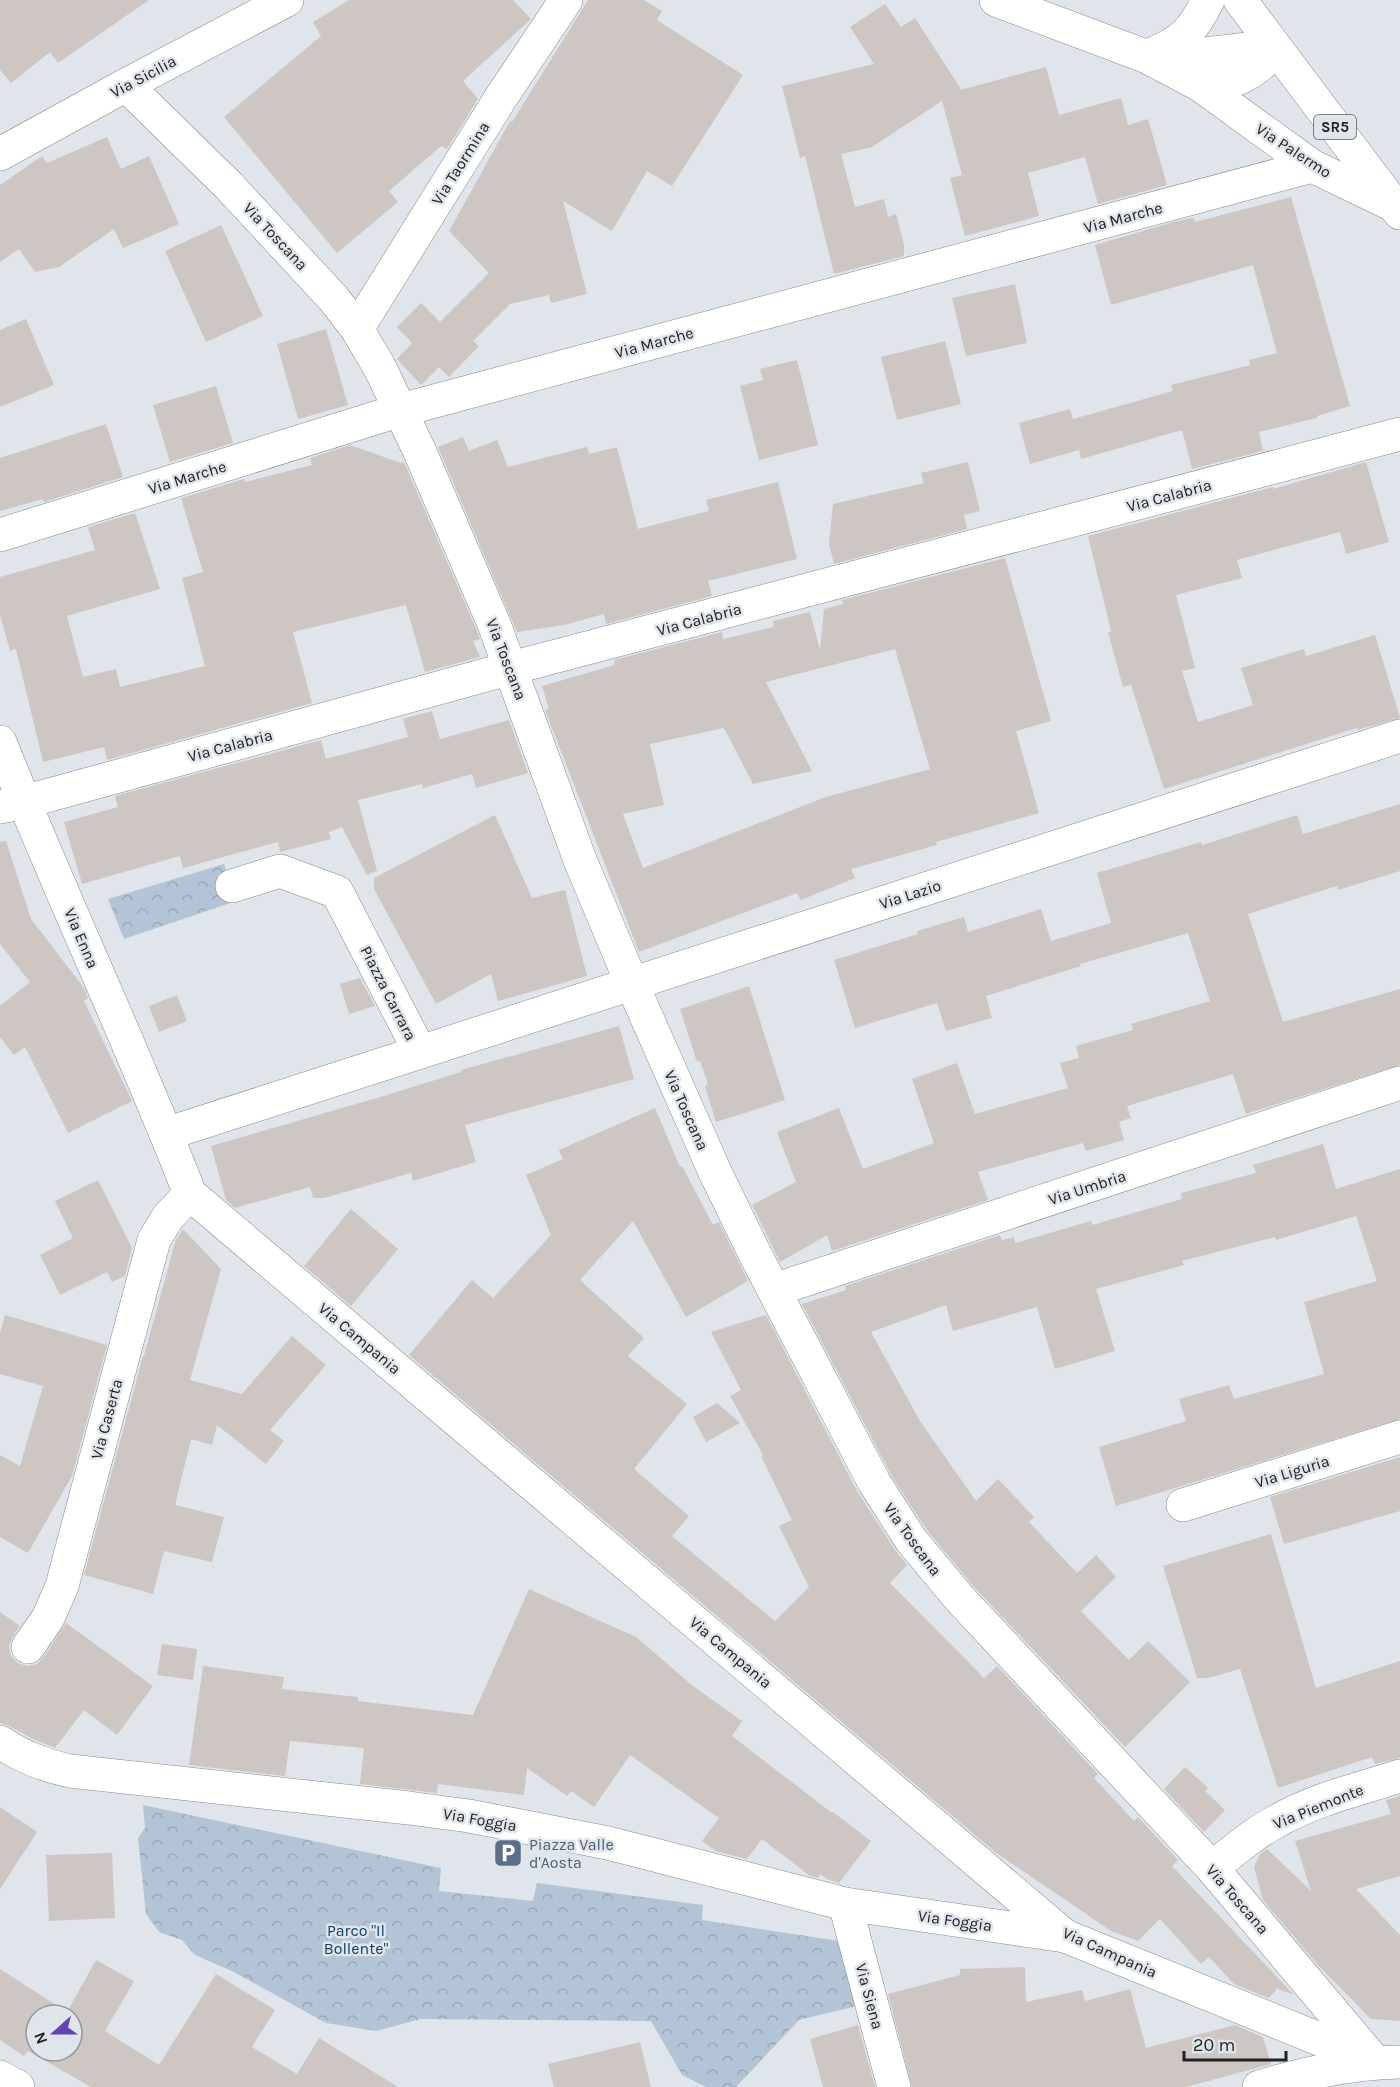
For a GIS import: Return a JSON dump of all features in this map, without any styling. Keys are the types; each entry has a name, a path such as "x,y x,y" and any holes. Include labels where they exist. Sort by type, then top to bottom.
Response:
{"street":[{"name":"Via Sicilia","path":"0,154 287,0"},
{"name":"Via Taormina","path":"357,328 500,99 566,0"},
{"name":"Via Palermo","path":"996,0 1145,56 1200,85 1312,166 1397,209"},
{"path":"1145,56 1164,49 1192,30 1208,0"},
{"name":"SR5","path":"1240,0 1397,209"},
{"name":"Via Palermo","path":"1145,56 1171,57 1248,49 1276,50"},
{"path":"1200,85 1222,84 1238,80 1256,69 1276,50"},
{"name":"Via Toscana","path":"126,85 229,186 333,298 357,328 380,368 401,410 494,624 572,839 632,984 715,1172 863,1462 911,1540 960,1599 1212,1868 1388,2062"},
{"name":"Via Marche","path":"0,535 401,410 1312,166"},
{"name":"Via Calabria","path":"12,805 511,668 1400,434"},
{"name":"Via Lazio","path":"420,1052 1400,736"},
{"name":"Via Enna","path":"0,742 12,805 166,1134"},
{"name":"Piazza Carrara","path":"166,1134 420,1052 337,892 280,871 232,886"},
{"name":"Via Umbria","path":"774,1290 1400,1083"},
{"name":"Via Campania","path":"166,1134 190,1194 1065,1936 1388,2062"},
{"name":"Via Caserta","path":"28,1647 48,1618 62,1587 154,1240 168,1217 190,1194"},
{"name":"Via Liguria","path":"1183,1505 1400,1437"},
{"name":"Via Foggia","path":"0,1742 41,1764 70,1771 409,1808 500,1821 608,1844 845,1904 1065,1936"},
{"name":"Via Piemonte","path":"1212,1868 1244,1842 1280,1819 1324,1801 1400,1776"},
{"name":"Via Siena","path":"845,1904 894,2087"},
{"path":"1259,2087 1314,2072 1388,2062"},
{"path":"0,2077 18,2087"}],"green space":[{"path":"224,864 236,901 124,939 108,899"},
{"name":"Parco \"Il Bollente\"","path":"143,1805 441,1868 439,1891 533,1901 537,1883 703,1905 702,1920 839,1941 857,2006 799,2020 736,2087 706,2087 682,2075 651,2021 421,2019 376,2031 326,2023 234,1972 195,1955 182,1940 159,1932 146,1914 138,1838 145,1828"}],"building":[{"path":"0,0 149,0 58,63 50,52 11,83 0,70"},
{"path":"349,0 513,0 531,19 463,81 478,99 447,149 441,146 389,191 398,202 337,253 224,117 321,36 313,22"},
{"path":"588,0 644,0 662,11 657,20 743,75 672,186 647,171 612,231 563,201 587,294 551,303 549,295 510,304 473,341 479,346 449,377 439,367 421,385 397,359 412,343 397,327 421,303 440,322 489,273 449,231 510,121 512,122"},
{"path":"885,4 901,27 915,18 960,90 1046,67 1059,115 1121,98 1128,125 1148,119 1167,185 1098,204 1085,157 1028,173 1039,216 965,236 950,178 962,175 942,101 872,147 841,154 855,207 884,199 888,217 896,214 904,245 904,256 834,274 805,156 800,158 782,86 874,64 850,27"},
{"path":"107,137 121,169 149,156 179,224 123,248 114,229 59,267 35,272 19,249 0,262 0,185 42,156 47,163"},
{"path":"1291,197 1350,406 1317,416 1317,418 1259,432 1263,451 1192,469 1182,430 1081,459 1079,450 1030,464 1019,423 1070,409 1073,419 1173,391 1171,385 1250,365 1249,360 1277,353 1253,265 1111,305 1095,245 1177,221 1194,218 1195,222"},
{"path":"221,225 263,316 206,342 165,251"},
{"path":"1015,284 1027,343 966,356 952,298"},
{"path":"26,319 54,385 0,407 0,330"},
{"path":"326,329 348,405 298,419 277,344"},
{"path":"945,341 961,404 897,420 881,357"},
{"path":"797,360 818,445 759,460 740,386 763,380 760,369"},
{"path":"216,386 233,443 170,462 153,405"},
{"path":"106,424 123,477 44,502 43,499 0,511 0,458"},
{"path":"463,437 469,451 497,440 508,467 587,447 589,454 617,447 638,529 709,511 706,500 778,482 797,559 708,581 712,596 606,624 604,614 564,625 517,632 438,447"},
{"path":"350,445 401,463 404,462 477,631 480,639 473,641 480,657 425,672 406,605 293,632 312,703 107,760 104,747 43,762 16,649 10,651 0,615 0,577 95,550 88,527 135,513 160,589 67,616 83,677 116,669 120,687 205,666 182,578 203,572 181,498 244,479 245,482 312,465 310,458"},
{"path":"968,462 980,511 964,515 967,529 834,564 829,544 833,504 924,483 921,473"},
{"path":"1366,462 1389,542 1346,554 1340,532 1237,560 1242,578 1176,595 1195,668 1182,671 1198,722 1253,705 1241,668 1304,649 1306,656 1375,635 1400,718 1357,730 1357,728 1164,789 1131,685 1123,687 1108,632 1111,631 1088,536 1273,487 1273,489"},
{"path":"1005,558 1051,721 1016,731 1039,813 851,869 855,878 801,900 797,893 639,952 545,710 549,709 542,686 615,665 614,660 722,632 723,639 774,627 773,621 810,612 820,650 824,609 843,604 842,600","holes":["895,649 930,769 826,797 643,868 623,814 664,805 650,744 724,728 753,784 812,771 766,682"]},
{"path":"432,711 440,739 509,720 528,773 476,788 472,774 423,788 422,784 358,800 377,871 367,875 342,827 329,832 331,839 280,852 278,842 183,868 180,856 82,884 64,822 118,807 115,796 321,740 326,759 408,737 403,719"},
{"path":"1400,804 1400,871 1338,890 1337,886 1248,914 1283,1022 1400,989 1400,1065 1246,1114 1233,1074 1127,1106 1131,1118 1119,1122 1124,1140 1086,1151 1083,1143 978,1172 988,1200 832,1251 827,1235 780,1262 752,1205 796,1182 777,1132 839,1108 863,1169 934,1143 912,1079 957,1063 975,1114 1068,1088 1060,1063 1079,1058 1076,1046 1133,1030 1131,1024 1210,1001 1188,933 1080,964 1081,966 986,996 992,1018 946,1031 937,1003 855,1028 834,960 964,917 968,932 1041,909 1051,941 1111,923 1097,873 1201,842 1202,845 1297,815 1303,834"},
{"path":"495,815 532,898 565,890 587,976 498,1001 491,974 436,1004 374,889 374,878"},
{"path":"6,841 31,919 84,988 88,998 84,1001 132,1101 68,1133 25,1047 14,1055 0,1037 0,1006 30,982 0,944 0,842"},
{"path":"360,978 375,1006 349,1014 340,984"},
{"path":"749,986 785,1100 716,1122 705,1086 708,1084 700,1061 697,1062 680,1009"},
{"path":"177,995 187,1021 159,1032 149,1006"},
{"path":"619,1026 634,1079 465,1125 476,1162 413,1181 411,1173 324,1198 313,1198 310,1187 235,1208 226,1200 211,1146 387,1095 461,1072 461,1070"},
{"path":"655,1108 680,1167 682,1166 713,1225 719,1222 748,1281 686,1317 633,1221 580,1280 644,1338 628,1356 687,1404 634,1469 689,1516 672,1536 775,1621 809,1587 779,1526 792,1520 761,1456 763,1455 730,1396 741,1390 711,1332 766,1315 857,1491 907,1565 890,1583 984,1678 997,1666 1098,1774 1094,1778 1134,1821 1138,1817 1178,1860 1172,1866 1294,1995 1275,1988 1276,1991 1268,1998 1234,1984 1209,1957 1201,1964 1160,1919 1138,1941 1111,1931 995,1852 409,1355 472,1280 493,1298 551,1235 526,1175 563,1159 559,1150"},
{"path":"1323,1144 1336,1189 1400,1169 1400,1419 1116,1506 1099,1447 1186,1421 1179,1399 1229,1385 1234,1399 1324,1374 1304,1302 1377,1281 1356,1216 1276,1240 1275,1237 1182,1261 1184,1265 1096,1289 1115,1351 1055,1369 1037,1307 953,1331 946,1305 871,1332 920,1421 976,1501 998,1479 1034,1517 1029,1522 1077,1573 1096,1555 1116,1577 1081,1611 1129,1660 1148,1641 1190,1682 1125,1747 974,1587 926,1529 890,1473 802,1304 846,1290 845,1286 1000,1235 1002,1240 1014,1237 1015,1243 1091,1221 1092,1225 1182,1199 1181,1193 1256,1173 1253,1165"},
{"path":"98,1180 132,1248 125,1276 112,1282 107,1272 60,1295 40,1255 73,1238 55,1201"},
{"path":"351,1209 398,1249 351,1306 304,1266"},
{"path":"183,1229 221,1269 190,1380 242,1394 292,1336 326,1365 270,1430 284,1441 266,1464 217,1425 212,1445 191,1439 175,1505 224,1517 212,1562 164,1551 153,1594 84,1575 176,1239"},
{"path":"5,1315 107,1345 72,1476 28,1553 0,1537 0,1455 20,1466 43,1386 0,1374 0,1333"},
{"path":"717,1403 740,1423 706,1442 693,1417"},
{"path":"1400,1457 1400,1511 1284,1544 1270,1497"},
{"path":"1271,1534 1316,1688 1400,1661 1400,1758 1375,1764 1372,1757 1278,1788 1240,1669 1208,1678 1197,1678 1163,1566"},
{"path":"529,1589 636,1637 693,1686 742,1721 732,1736 871,1841 839,1883 820,1874 818,1878 810,1876 762,1839 747,1859 716,1851 702,1841 719,1818 630,1755 594,1807 571,1791 567,1796 527,1768 524,1795 438,1784 437,1793 360,1784 364,1748 290,1741 285,1776 189,1765 203,1666 284,1677 282,1689 358,1697 358,1701 473,1715"},
{"path":"0,1612 20,1626 9,1646 11,1656 18,1663 27,1666 37,1664 66,1623 153,1686 117,1735 84,1710 55,1748 33,1739 0,1723"},
{"path":"162,1644 197,1649 193,1680 157,1675"},
{"path":"1185,1767 1208,1788 1205,1791 1225,1810 1204,1832 1164,1789"},
{"path":"1400,1796 1400,1876 1356,1889 1400,1935 1400,2021 1371,2019 1318,1965 1263,1900 1254,1867 1260,1854 1267,1849 1311,1891 1295,1841 1391,1814 1386,1800"},
{"path":"0,1807 37,1832 0,1889"},
{"path":"112,1853 115,1918 49,1921 46,1855"},
{"path":"96,1960 134,1981 105,2031 159,2065 216,1974 275,2010 252,2047 297,2074 319,2038 398,2087 91,2087 49,2063 84,2063 84,2003 72,2003"},
{"path":"1025,1967 1026,2002 1082,1990 1085,2001 1130,1989 1146,2048 1235,2025 1263,2037 1271,2064 1186,2087 912,2087 888,1994 960,1975 960,1969"},
{"path":"0,1969 53,2003 24,2003 24,2056 0,2040"},
{"path":"858,2025 875,2087 823,2087 810,2039"},
{"path":"640,2042 651,2087 554,2087 548,2064"}],"place":[{"name":"Piazza Valle d'Aosta","path":"508,1853"}]}
